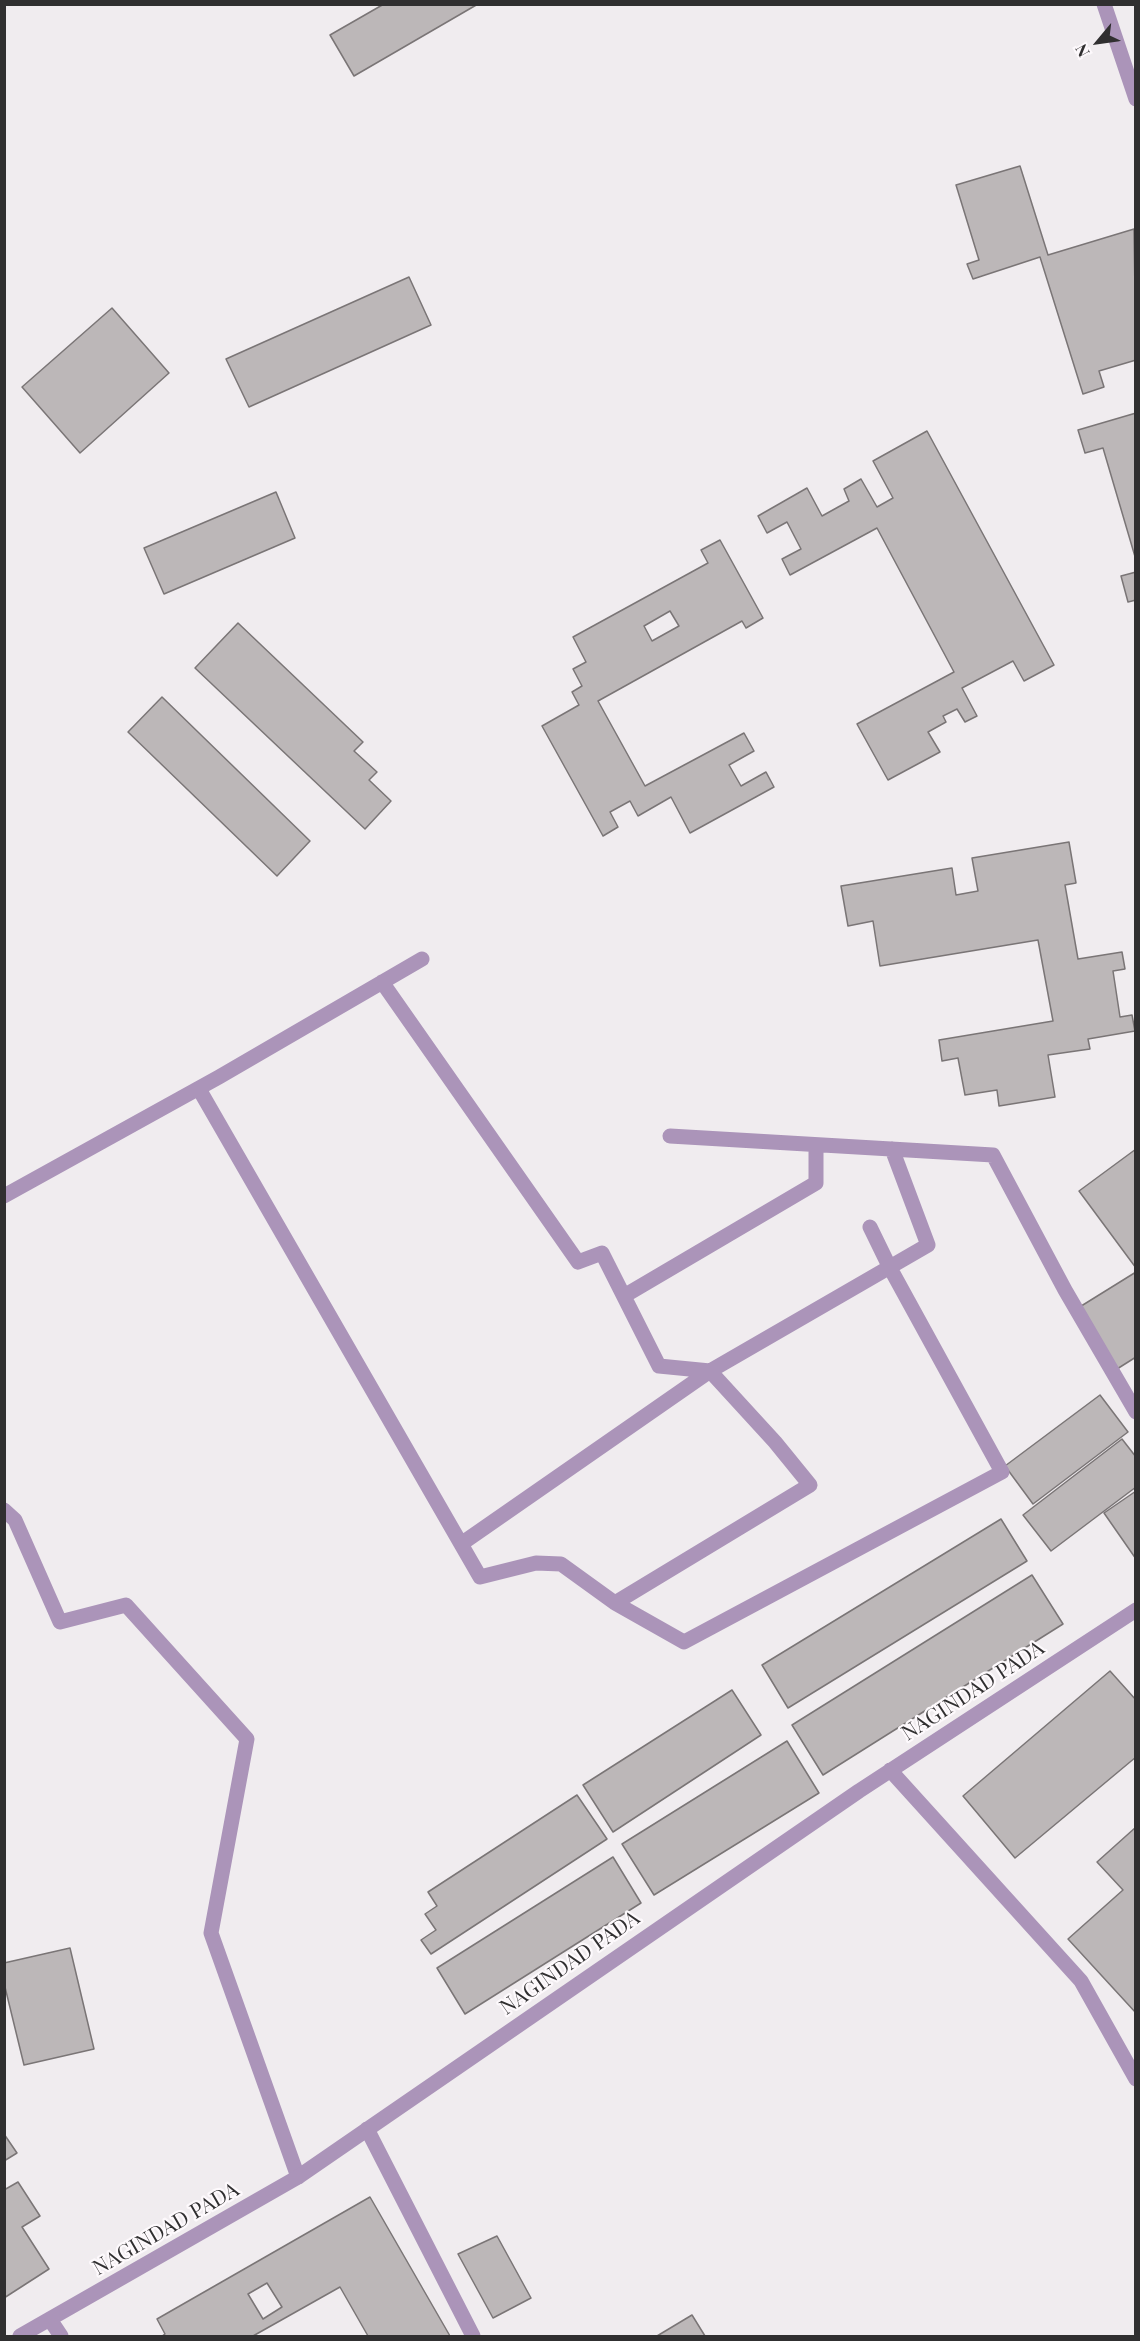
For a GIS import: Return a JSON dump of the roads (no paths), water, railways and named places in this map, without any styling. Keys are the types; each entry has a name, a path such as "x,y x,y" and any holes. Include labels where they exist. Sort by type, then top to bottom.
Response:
{"street":[{"path":"1104,4 1136,99"},
{"path":"4,1196 199,1089 422,959"},
{"path":"382,982 578,1262 602,1253 659,1366 710,1371 776,1442 810,1485 615,1603"},
{"path":"199,1089 480,1577 536,1563 561,1564 615,1603 684,1642 1002,1472 888,1266 870,1227"},
{"path":"670,1136 993,1155 1065,1290 1136,1412"},
{"path":"624,1296 816,1183 816,1146"},
{"path":"461,1544 710,1371 888,1266 928,1245 892,1149"},
{"path":"4,1510 15,1520 60,1622 126,1605 247,1739 211,1933 298,2177"},
{"name":"NAGINDAD PADA","path":"20,2337 298,2177 890,1770 1136,1611"},
{"path":"890,1770 1081,1981 1136,2079"},
{"path":"367,2129 473,2337"},
{"path":"51,2321 61,2337"}]}
